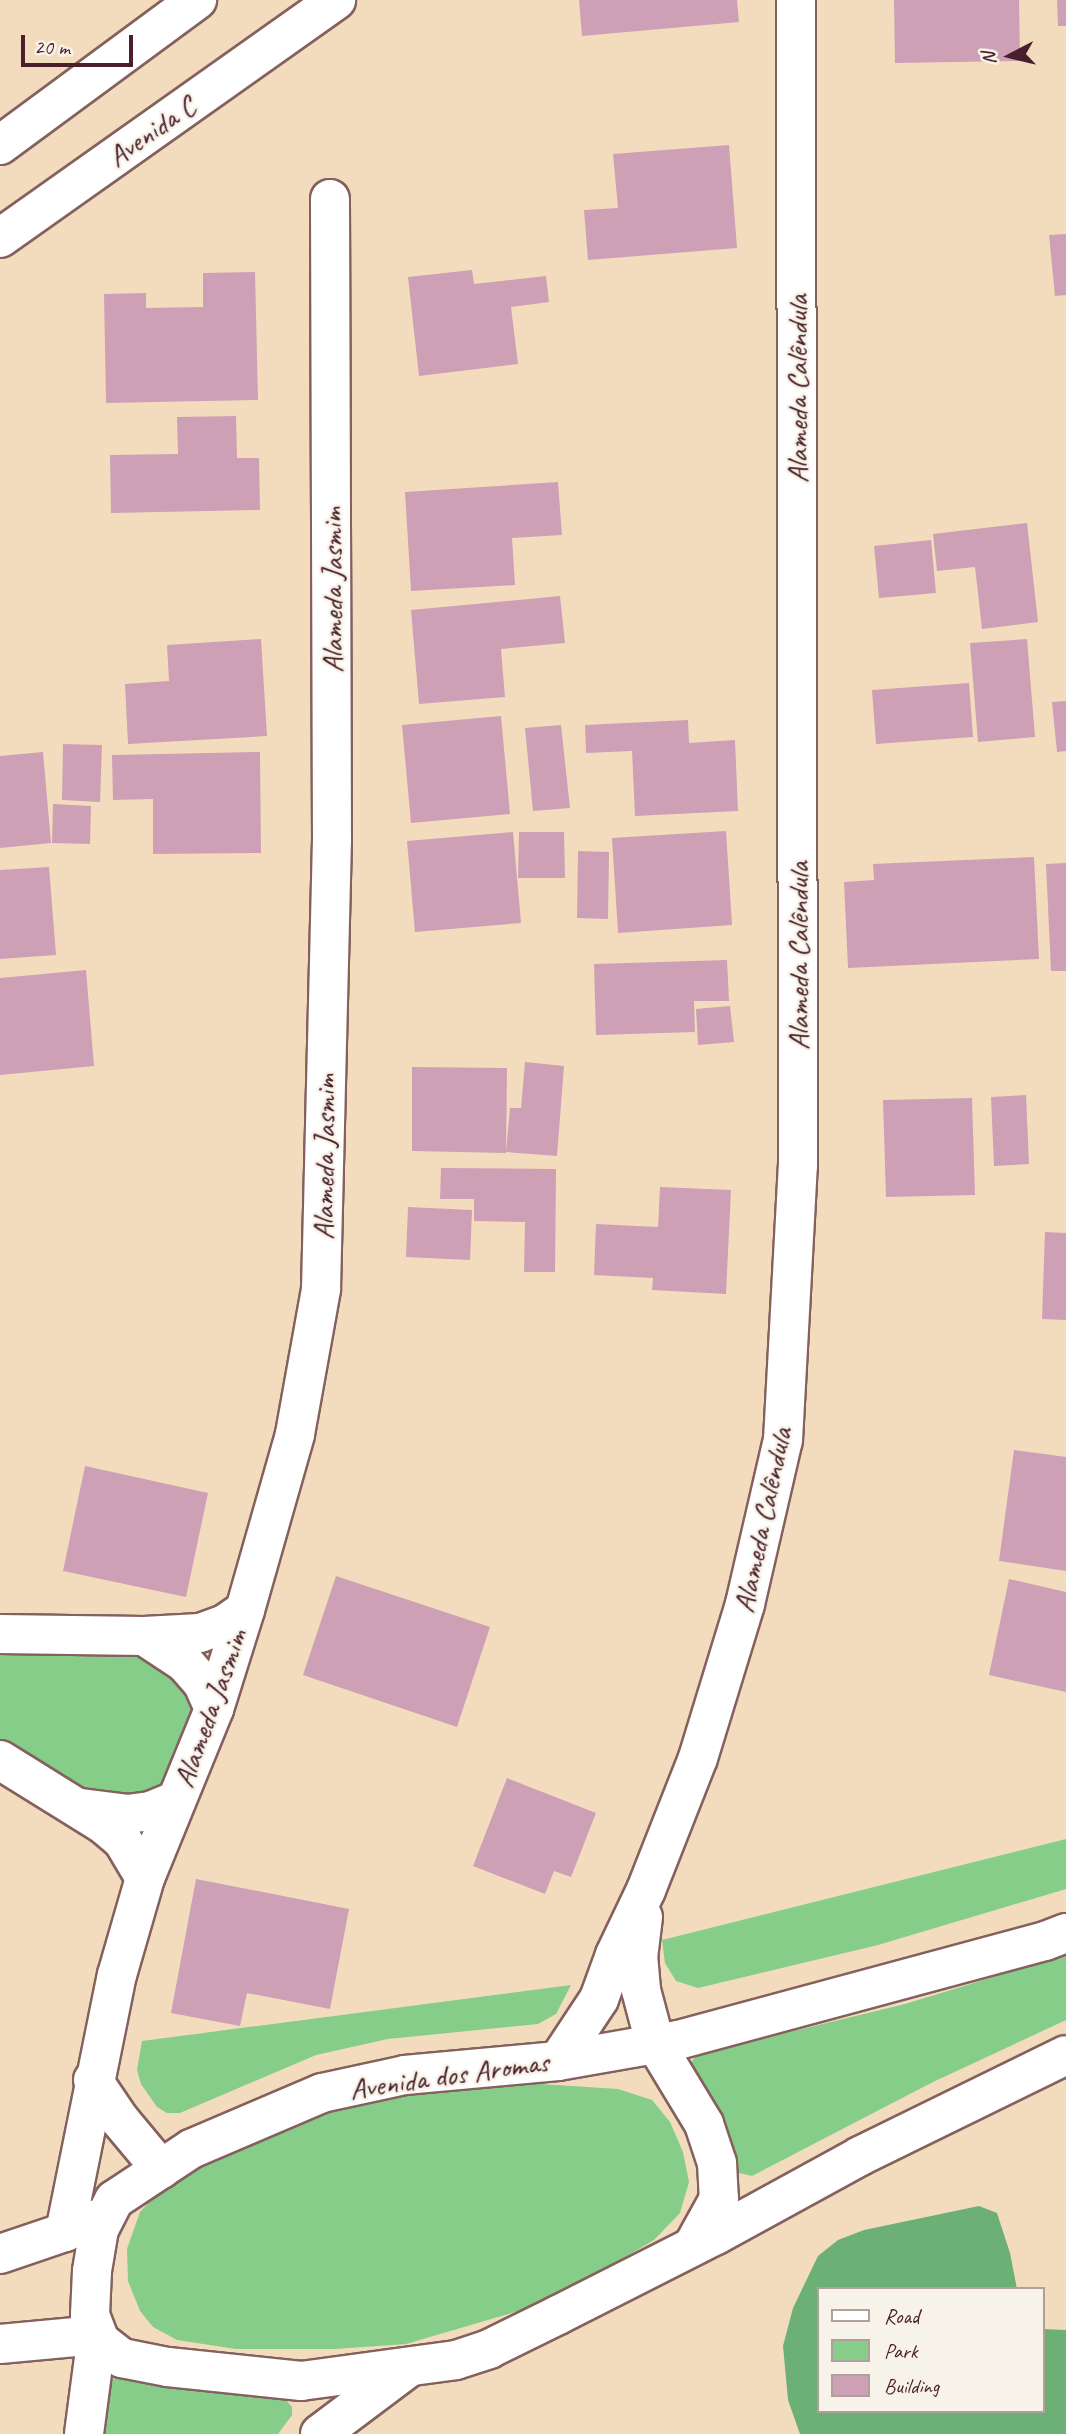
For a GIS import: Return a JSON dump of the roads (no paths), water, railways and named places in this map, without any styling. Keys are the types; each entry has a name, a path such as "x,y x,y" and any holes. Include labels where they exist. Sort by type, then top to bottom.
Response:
{"street":[{"path":"0,145 197,0"},
{"name":"Avenida C","path":"0,238 336,0"},
{"name":"Alameda Calêndula","path":"558,2061 599,1999 698,1758 741,1617 783,1440 798,1166 796,0"},
{"name":"Alameda Jasmim","path":"65,2232 93,2080 117,1975 145,1878 214,1709 245,1610 295,1434 321,1289 332,840 330,199"},
{"path":"0,1634 144,1636 200,1633 225,1624 245,1610"},
{"path":"144,1636 185,1663 202,1684 214,1709"},
{"path":"0,1760 79,1808 123,1842 145,1878"},
{"path":"79,1808 127,1814 150,1811 175,1801"},
{"name":"Alameda Calêndula","path":"646,1890 638,1955 640,1990 654,2043 704,2124 717,2163 719,2199 693,2246"},
{"name":"Avenida dos Aromas","path":"84,2434 97,2335 90,2315 92,2271 99,2229 114,2200 191,2149 322,2093 405,2075 558,2061 654,2043 910,1978 1066,1933"},
{"path":"0,2344 97,2335 122,2358 168,2367 301,2381 457,2360 489,2349 693,2246 860,2156 1066,2055"},
{"path":"93,2080 120,2120 161,2169"},
{"path":"0,2254 65,2232 109,2210"},
{"path":"320,2434 411,2366"}]}
